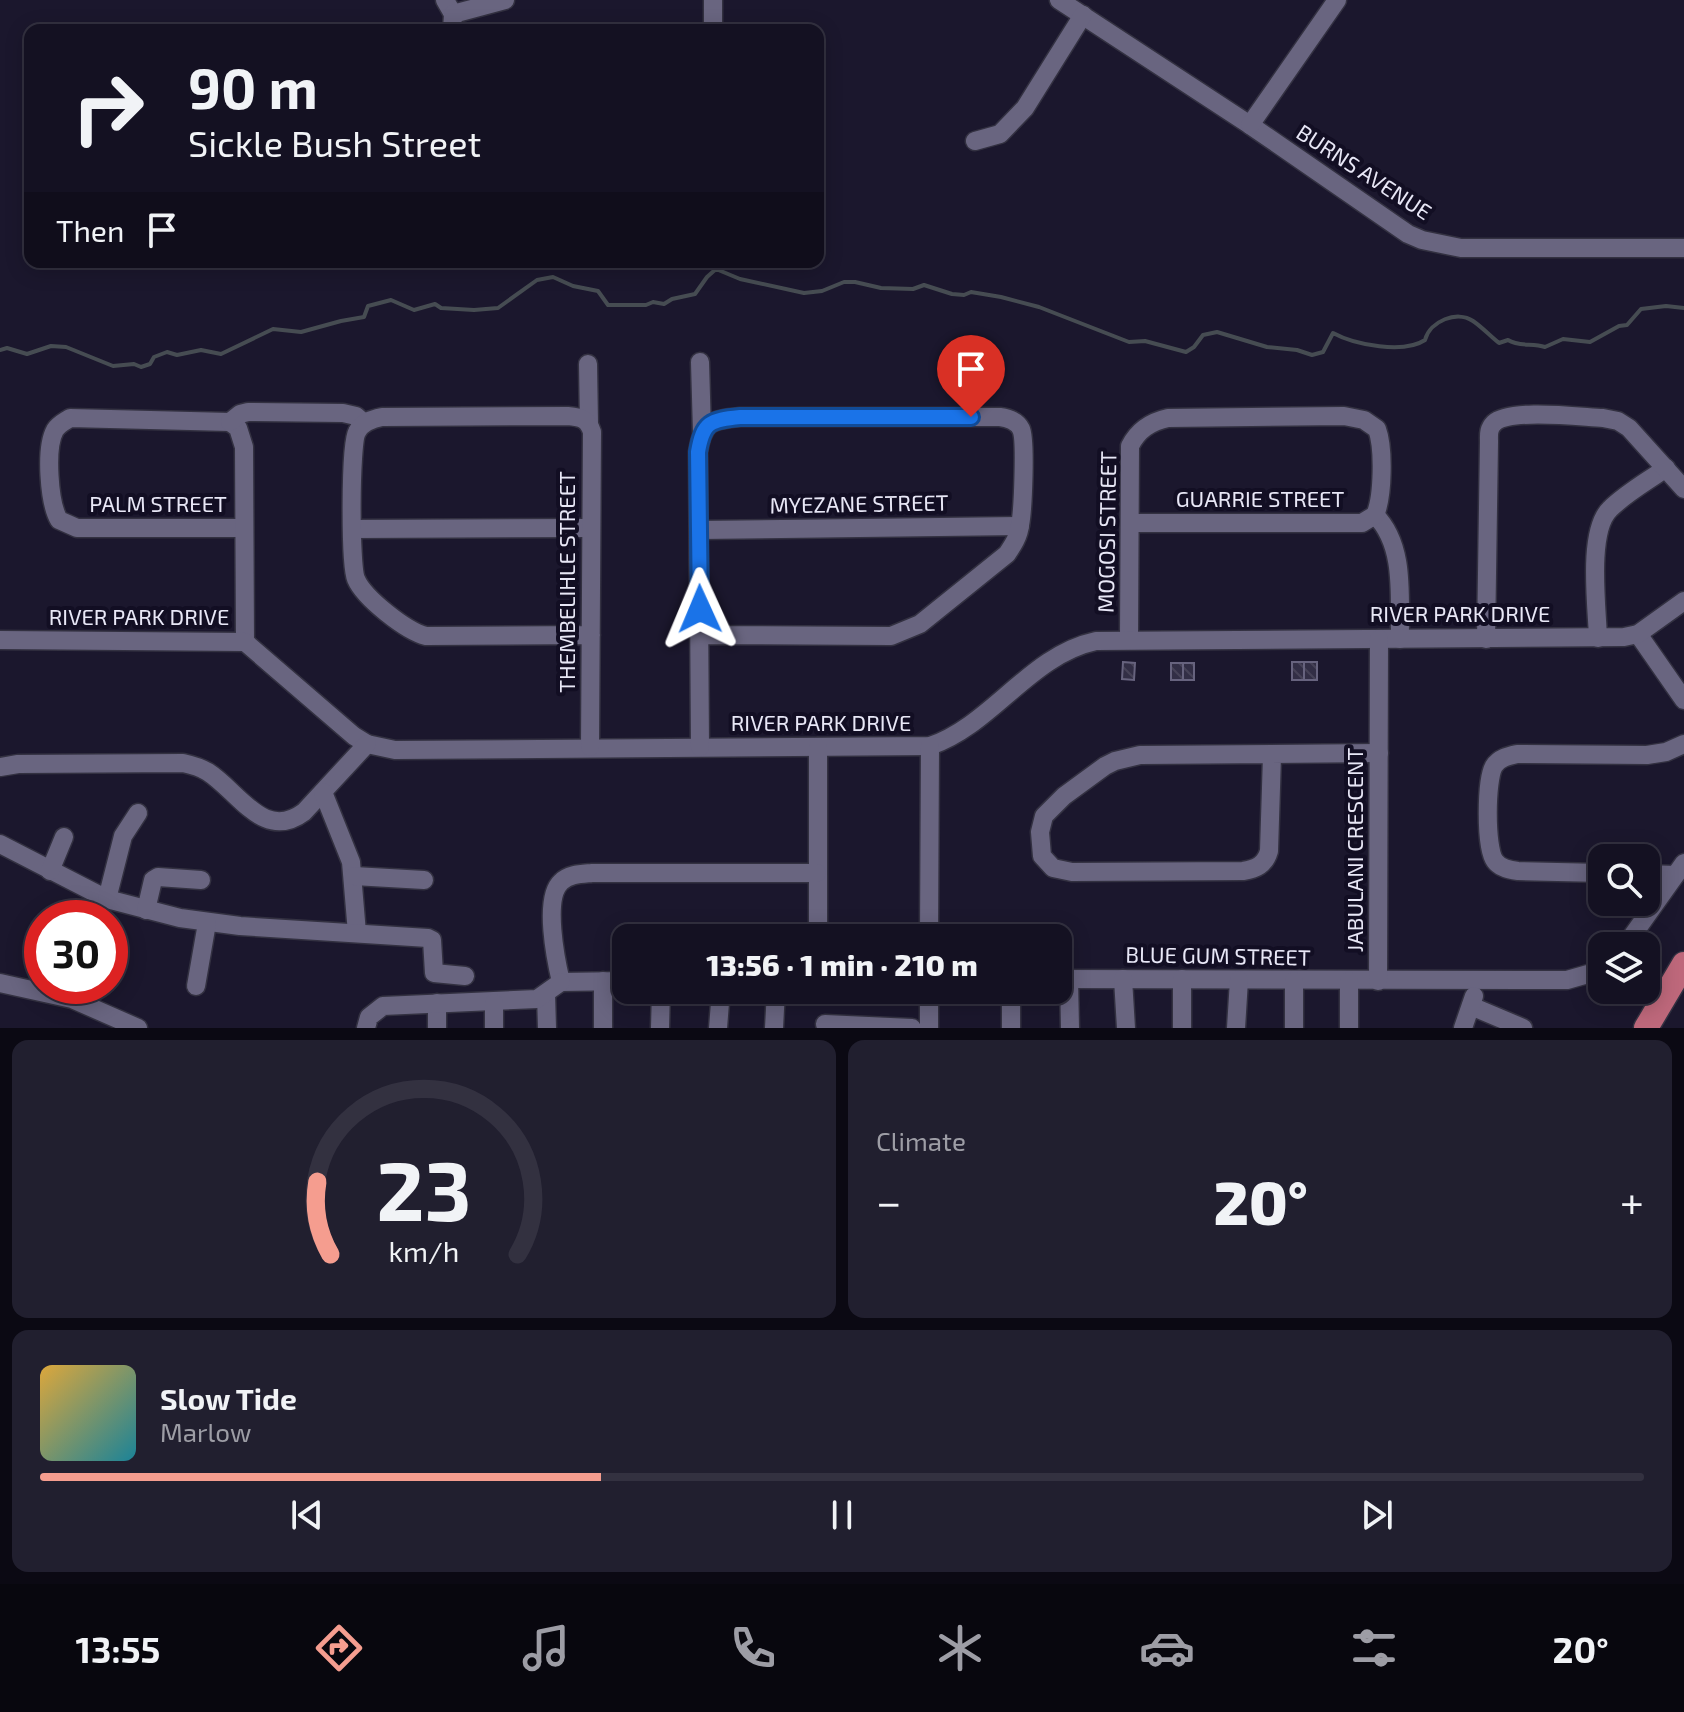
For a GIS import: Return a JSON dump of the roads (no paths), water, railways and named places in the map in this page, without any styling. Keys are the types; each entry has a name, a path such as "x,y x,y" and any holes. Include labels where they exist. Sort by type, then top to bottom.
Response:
{"main road":[{"path":"1646,1028 1684,964"},
{"path":"1661,1028 1684,987"}],"street":[{"path":"450,15 505,0"},
{"path":"713,0 713,24"},
{"name":"BURNS AVENUE","path":"1059,0 1250,125 1408,234 1422,240 1461,248 1684,248"},
{"path":"1250,125 1337,0"},
{"path":"975,141 1000,134 1025,108 1083,15"},
{"path":"700,362 708,426 698,452 700,747"},
{"name":"THEMBELIHLE STREET","path":"588,364 587,421 592,432 590,747"},
{"path":"245,642 244,447 238,428 230,422 248,412 343,413 356,416 361,426 353,455 356,579 364,592 416,634 440,637 591,635"},
{"path":"1486,639 1489,442 1490,428 1494,423 1512,415 1618,421 1629,428 1684,489"},
{"path":"361,426 382,417 568,416 587,421"},
{"name":"MOGOSI STREET","path":"1129,639 1130,446 1142,429 1157,420 1333,416 1353,417 1371,424 1377,429 1381,445 1377,510"},
{"path":"701,635 853,638 906,632 1007,554 1020,526 1023,436 1015,422 1000,417 740,417 708,426"},
{"name":"PALM STREET","path":"230,422 70,418 61,424 52,439 51,499 59,520 77,528 244,528"},
{"path":"1598,638 1597,541 1600,524 1609,509 1666,468"},
{"path":"1377,510 1393,543 1398,563 1400,639"},
{"name":"GUARRIE STREET","path":"1131,523 1362,523 1377,510"},
{"name":"MYEZANE STREET","path":"699,530 1020,526"},
{"path":"353,529 589,528"},
{"name":"RIVER PARK DRIVE","path":"0,640 245,642 367,744 395,750 930,746 960,732 1068,650 1096,641 1624,637 1638,634 1684,601"},
{"path":"1638,634 1684,700"},
{"name":"JABULANI CRESCENT","path":"1379,639 1378,981 1567,980 1588,974"},
{"path":"0,767 18,764 183,763 208,772 257,814 282,823 304,812 367,744"},
{"path":"1588,873 1509,870 1496,862 1489,844 1491,778 1498,761 1525,754 1647,755 1666,752 1684,744"},
{"path":"929,924 930,746"},
{"path":"818,747 818,924"},
{"path":"1272,756 1269,851 1264,863 1256,868 1243,871 1072,872 1050,867 1042,856 1040,832 1044,816 1064,796 1115,761 1140,755 1379,753"},
{"path":"323,792 344,841 354,876 357,933"},
{"path":"107,899 123,836 138,813"},
{"path":"50,871 64,837"},
{"path":"0,844 107,899 146,910 207,923 428,938 432,940 434,973 465,976"},
{"path":"1660,872 1680,869"},
{"path":"1635,932 1680,869"},
{"path":"561,982 553,942 553,905 557,885 565,878 592,873 817,873"},
{"path":"354,876 424,880"},
{"path":"146,910 153,880 158,877 201,880"},
{"path":"196,986 207,923"},
{"name":"BLUE GUM STREET","path":"1072,979 1378,981"},
{"path":"1123,979 1126,1028"},
{"path":"1182,979 1182,1028"},
{"path":"1236,1028 1239,980"},
{"path":"603,981 603,1028"},
{"path":"366,1028 369,1017 383,1006 537,999 561,982 612,981"},
{"path":"1294,981 1294,1028"},
{"path":"1349,981 1349,1028"},
{"path":"1463,1028 1477,982"},
{"path":"0,983 72,999 138,1028"},
{"path":"546,994 547,1028"},
{"path":"437,1003 437,1028"},
{"path":"494,1003 494,1028"},
{"path":"660,1028 661,1004"},
{"path":"718,1028 720,1004"},
{"path":"774,1028 775,1004"},
{"path":"929,1004 929,1028"},
{"path":"1011,1004 1011,1028"},
{"path":"1067,1004 1070,1028"},
{"path":"1471,1006 1523,1028"},
{"path":"825,1024 912,1028"}],"waterway":[{"path":"0,350 7,348 27,354 51,346 66,347 113,366 134,364 141,367 167,352 177,355 201,350 221,354 273,329 301,332 364,317 368,306 391,300 414,310 435,304 441,308 498,308 537,280 553,277 573,286 598,291 608,305 664,304 695,294 716,269 740,279 804,293 855,282 881,288 913,289 924,285 952,294 971,292 1001,297 1039,307 1129,342 1145,341 1186,352 1203,335 1217,332 1267,347 1312,355 1323,352 1333,333 1366,344 1405,346 1425,340 1432,327 1452,317 1473,321 1499,343 1508,340 1545,347 1563,339 1590,342 1619,326 1627,325 1641,309 1666,306 1684,308"}]}
